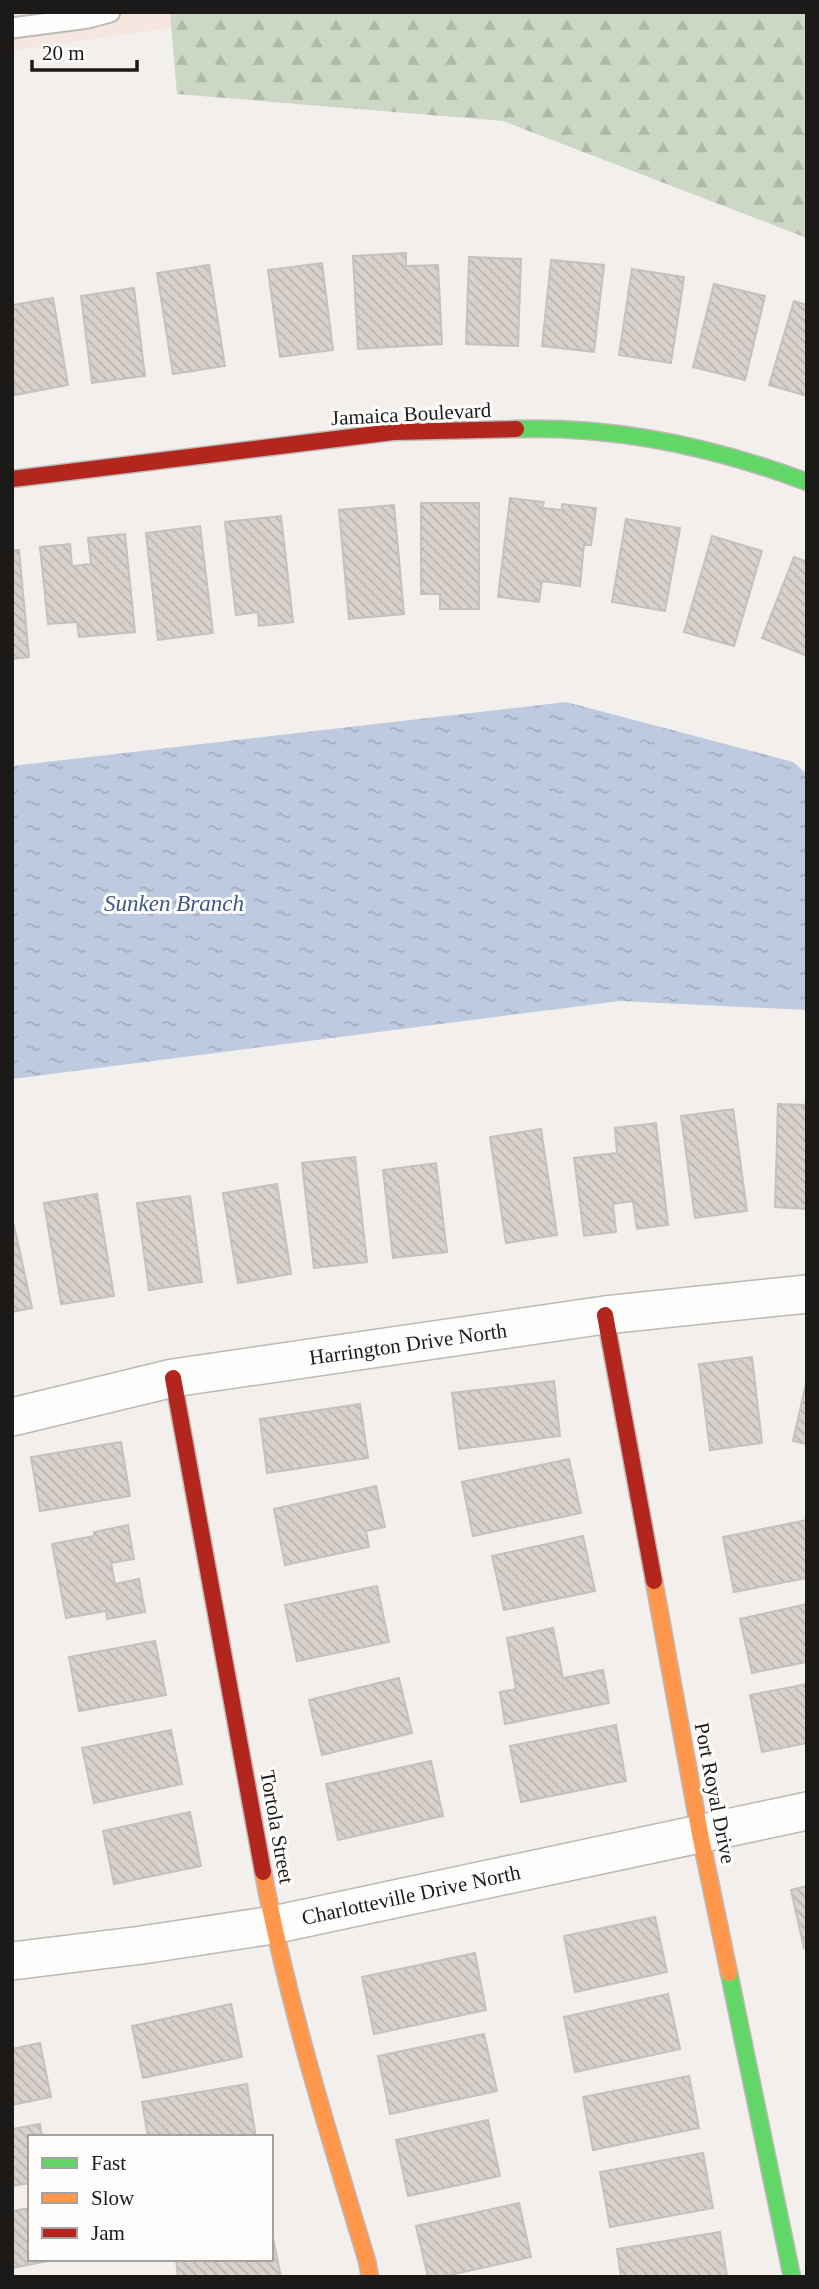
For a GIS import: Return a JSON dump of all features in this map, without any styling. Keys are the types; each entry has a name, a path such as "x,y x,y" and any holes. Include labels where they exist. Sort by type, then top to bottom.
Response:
{"street":[{"name":"Jamaica Boulevard","path":"12,479 393,432 549,428 660,439 767,467 807,482"},
{"name":"Harrington Drive North","path":"12,1417 173,1378 605,1315 807,1294"},
{"name":"Port Royal Drive","path":"605,1315 700,1834 792,2277"},
{"name":"Tortola Street","path":"173,1378 273,1925 304,2050 370,2277"},
{"name":"Charlotteville Drive North","path":"12,1961 273,1925 807,1811"}],"lane":[{"path":"12,28 88,18 110,12"}],"shaded area":[{"path":"12,12 272,12 272,13 12,51"}],"green space":[{"path":"170,12 807,12 807,238 503,121 177,94"}],"water":[{"name":"Sunken Branch","path":"566,702 793,762 807,774 807,1010 620,1001 12,1079 12,766"}],"building":[{"path":"406,253 406,266 438,265 442,344 358,349 353,256"},
{"path":"469,257 521,259 518,346 466,344"},
{"path":"551,260 604,265 594,352 542,346"},
{"path":"322,263 333,350 280,357 268,270"},
{"path":"209,265 225,366 173,374 157,273"},
{"path":"632,269 684,277 671,363 619,355"},
{"path":"714,284 765,296 745,380 693,367"},
{"path":"134,288 145,376 92,383 81,296"},
{"path":"53,298 68,385 15,395 12,377 12,305"},
{"path":"794,301 807,305 807,396 769,385"},
{"path":"510,498 544,502 542,508 562,510 562,504 596,508 591,545 584,545 580,586 542,581 539,602 498,597"},
{"path":"421,503 479,503 479,609 440,609 440,594 421,594"},
{"path":"394,505 404,614 349,619 339,510"},
{"path":"281,516 293,622 259,626 258,612 236,615 225,522"},
{"path":"626,519 680,528 665,611 612,602"},
{"path":"200,526 213,633 158,640 146,533"},
{"path":"125,534 135,632 79,637 77,622 48,624 40,547 70,544 72,566 91,564 88,538"},
{"path":"712,536 762,551 734,646 684,632"},
{"path":"12,550 19,550 29,657 12,659"},
{"path":"794,557 807,562 807,656 762,638"},
{"path":"778,1104 807,1105 807,1209 775,1207"},
{"path":"733,1109 747,1211 695,1218 681,1116"},
{"path":"656,1123 668,1225 637,1229 633,1201 613,1204 616,1232 584,1236 574,1158 617,1153 615,1128"},
{"path":"541,1129 557,1235 506,1243 490,1137"},
{"path":"355,1157 367,1262 314,1268 302,1163"},
{"path":"436,1163 447,1252 393,1258 383,1170"},
{"path":"277,1184 291,1274 238,1283 223,1193"},
{"path":"97,1194 114,1296 61,1304 44,1203"},
{"path":"190,1196 202,1282 149,1290 137,1203"},
{"path":"12,1225 32,1308 12,1312"},
{"path":"752,1357 762,1443 710,1450 699,1364"},
{"path":"807,1379 807,1444 793,1441"},
{"path":"554,1381 560,1436 459,1449 452,1393"},
{"path":"360,1404 368,1458 267,1473 260,1419"},
{"path":"121,1442 130,1496 40,1511 31,1457"},
{"path":"569,1459 581,1513 473,1536 462,1482"},
{"path":"376,1486 385,1527 366,1531 369,1547 285,1565 274,1509"},
{"path":"807,1520 807,1578 734,1592 723,1537"},
{"path":"128,1525 134,1559 111,1563 115,1584 139,1579 145,1612 107,1619 106,1611 66,1618 52,1544 94,1536 94,1532"},
{"path":"583,1536 595,1591 504,1610 492,1556"},
{"path":"377,1586 389,1642 297,1661 285,1605"},
{"path":"807,1604 807,1662 752,1673 740,1619"},
{"path":"553,1628 563,1678 603,1670 609,1703 505,1724 500,1692 516,1689 507,1638"},
{"path":"155,1641 166,1695 79,1711 69,1657"},
{"path":"399,1678 412,1733 322,1755 309,1700"},
{"path":"807,1684 807,1743 762,1752 750,1695"},
{"path":"616,1725 626,1781 521,1802 510,1746"},
{"path":"171,1730 182,1784 94,1803 82,1748"},
{"path":"431,1761 443,1816 338,1840 326,1784"},
{"path":"190,1812 201,1866 114,1884 103,1831"},
{"path":"807,1886 807,1947 804,1948 791,1890"},
{"path":"655,1917 667,1972 575,1992 564,1936"},
{"path":"475,1953 486,2010 374,2034 362,1977"},
{"path":"668,1994 680,2049 575,2072 564,2017"},
{"path":"231,2004 242,2057 143,2078 132,2026"},
{"path":"484,2034 497,2091 390,2114 378,2056"},
{"path":"40,2043 51,2097 12,2105 12,2049"},
{"path":"689,2076 699,2128 593,2150 583,2097"},
{"path":"247,2084 256,2135 148,2135 142,2102"},
{"path":"488,2120 500,2176 408,2196 396,2140"},
{"path":"40,2124 42,2135 28,2135 28,2183 12,2186 12,2129"},
{"path":"703,2153 713,2208 610,2227 600,2172"},
{"path":"519,2203 531,2257 441,2277 428,2277 416,2226"},
{"path":"28,2208 28,2261 48,2261 12,2268 12,2211"},
{"path":"720,2232 727,2277 621,2277 617,2249"},
{"path":"273,2238 281,2277 178,2277 176,2261 273,2261"}],"traffic: fast":[{"path":"516,429 591,431 664,441 736,459 807,482"},
{"path":"729,1973 792,2277"}],"traffic: slow":[{"path":"654,1581 700,1834 729,1973"},
{"path":"263,1872 284,1970 370,2277"}],"traffic: jam":[{"path":"12,479 393,432 516,429"},
{"path":"605,1315 654,1581"},
{"path":"173,1378 263,1872"}]}
